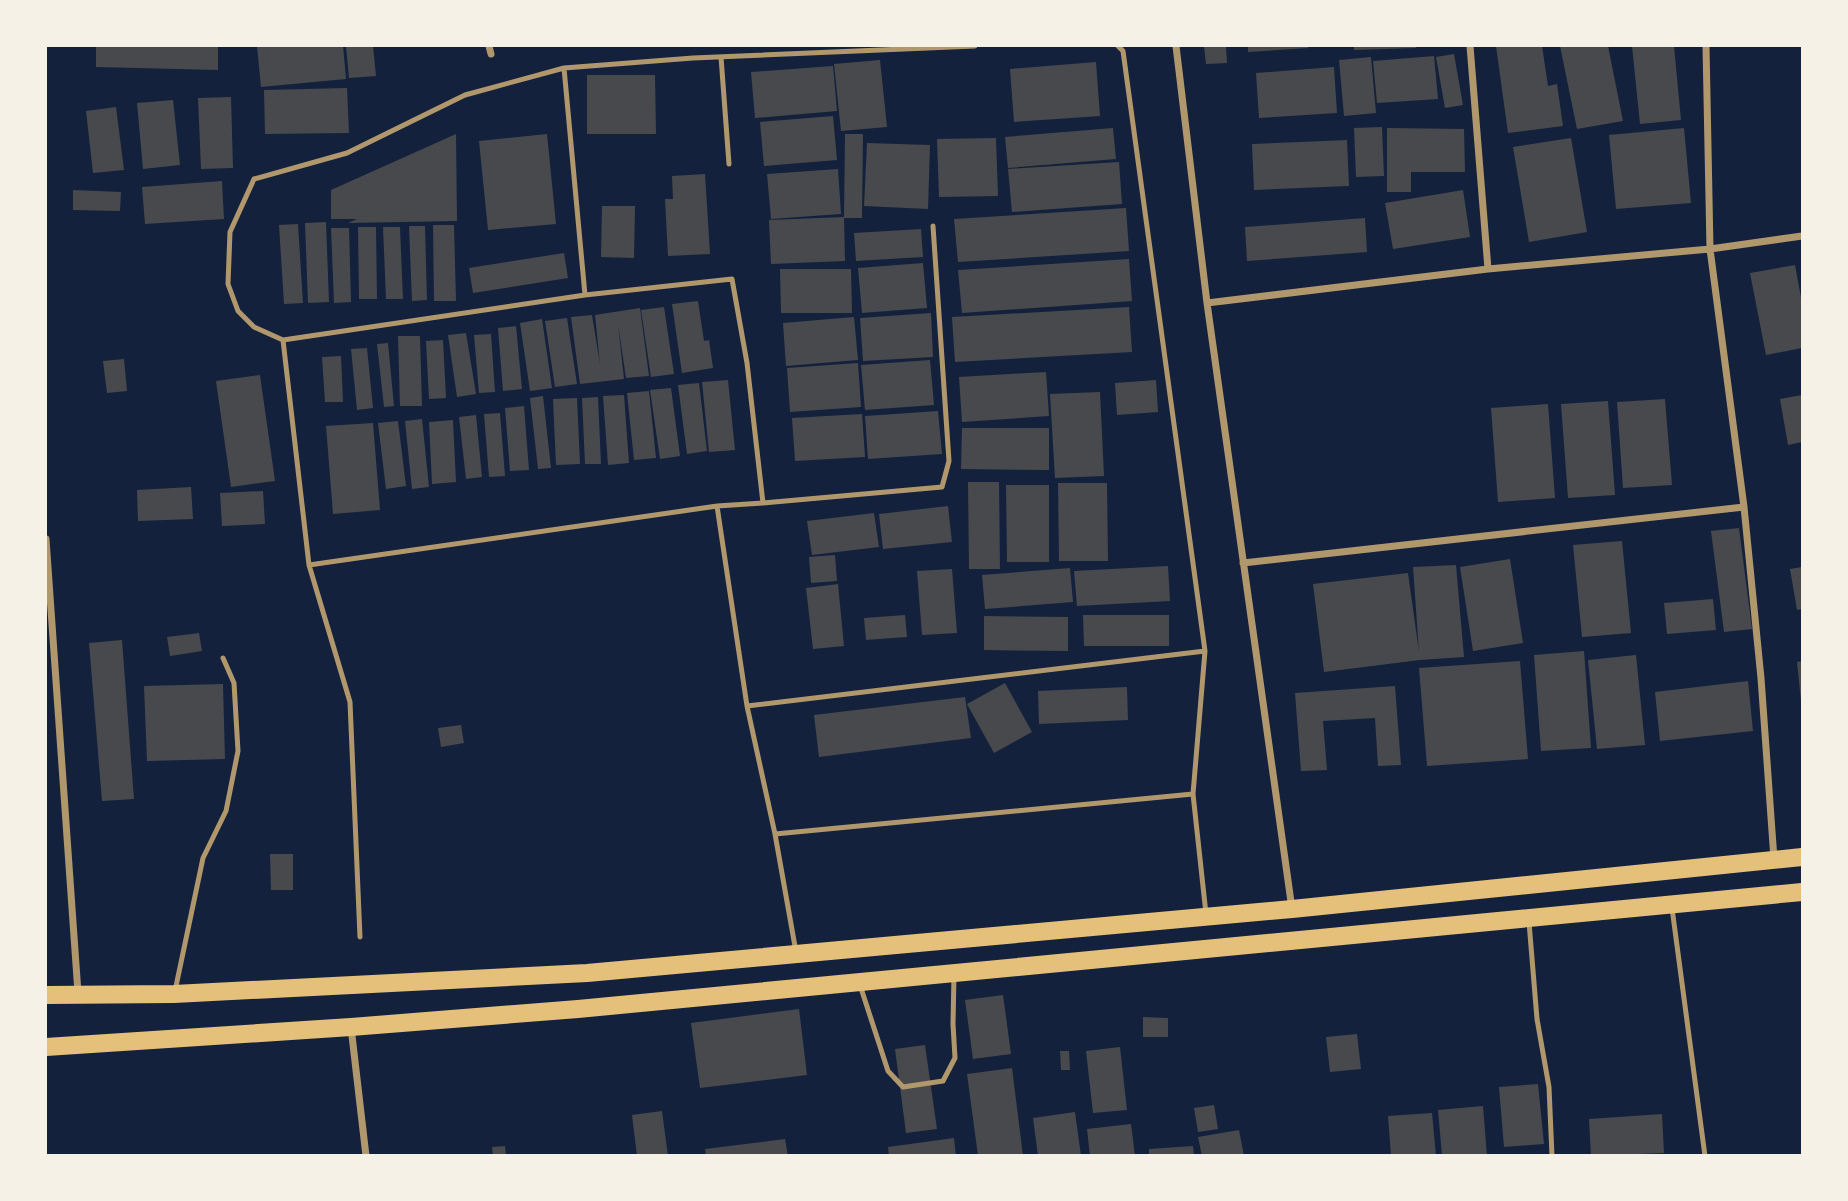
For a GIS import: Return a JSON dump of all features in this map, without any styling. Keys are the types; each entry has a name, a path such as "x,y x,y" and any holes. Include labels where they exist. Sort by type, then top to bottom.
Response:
{"main road":[{"path":"46,995 174,994 587,973 1207,918 1802,857"},
{"path":"46,1047 351,1027 954,974 1802,892"}],"street":[{"path":"1176,46 1206,303 1292,909"},
{"path":"1471,46 1488,269"},
{"path":"1706,46 1710,249 1744,507 1761,678 1774,860"},
{"path":"1206,303 1488,269 1710,249 1802,236"},
{"path":"1243,563 1744,507"},
{"path":"46,539 78,993"},
{"path":"351,1027 366,1156"}],"lane":[{"path":"762,503 747,363 732,279 585,295 283,340 254,327 238,311 228,284 230,232 254,179 347,153 465,95 564,68 721,57 975,46"},
{"path":"1118,46 1123,51 1205,650 1193,794 1207,918"},
{"path":"721,57 729,164"},
{"path":"564,68 585,295"},
{"path":"309,565 717,506 942,487 949,461 933,226"},
{"path":"283,340 309,565 349,702 360,937"},
{"path":"717,506 747,706 775,834 797,955"},
{"path":"747,706 1205,650"},
{"path":"174,994 203,858 226,811 237,751 234,683 223,658"},
{"path":"775,834 1193,794"},
{"path":"1672,905 1705,1156"},
{"path":"1529,919 1537,1019 1549,1087 1552,1156"},
{"path":"859,982 888,1071 903,1087 943,1082 955,1058 954,974"}],"building":[{"path":"96,46 218,46 218,70 96,67"},
{"path":"257,46 343,46 346,79 261,87"},
{"path":"346,46 373,46 376,76 349,78"},
{"path":"1204,46 1226,46 1227,63 1206,64"},
{"path":"1248,46 1308,46 1308,48 1248,52"},
{"path":"1354,46 1416,46 1416,48 1354,50"},
{"path":"1496,46 1542,46 1548,86 1557,84 1563,126 1508,133"},
{"path":"1560,46 1608,46 1623,121 1577,129"},
{"path":"1632,46 1674,46 1681,120 1640,124"},
{"path":"1454,54 1463,105 1445,108 1436,57"},
{"path":"1434,56 1438,99 1377,103 1373,61"},
{"path":"1371,57 1376,113 1344,116 1339,60"},
{"path":"880,60 887,127 841,131 834,64"},
{"path":"1096,62 1100,116 1014,122 1010,69"},
{"path":"833,66 837,111 755,118 751,72"},
{"path":"1334,67 1337,113 1259,118 1256,73"},
{"path":"587,75 655,75 656,134 587,134"},
{"path":"347,88 349,133 265,134 264,90"},
{"path":"231,97 233,168 201,169 198,98"},
{"path":"173,100 180,165 143,169 137,103"},
{"path":"116,107 124,170 93,173 86,111"},
{"path":"833,116 837,160 764,166 760,122"},
{"path":"1382,127 1384,176 1356,177 1354,128"},
{"path":"1113,128 1116,159 1008,168 1005,137"},
{"path":"1387,128 1464,129 1465,172 1411,172 1411,192 1387,192"},
{"path":"1684,128 1691,203 1616,209 1609,135"},
{"path":"456,134 457,221 348,223 357,219 331,219 331,190"},
{"path":"547,134 556,224 488,230 479,141"},
{"path":"845,134 863,134 862,218 844,218"},
{"path":"996,138 998,196 939,197 937,139"},
{"path":"1571,138 1587,232 1529,242 1513,147"},
{"path":"1347,140 1349,186 1254,190 1252,144"},
{"path":"867,143 930,145 928,209 864,206"},
{"path":"1119,162 1122,204 1012,212 1008,169"},
{"path":"838,169 841,214 771,219 767,174"},
{"path":"705,174 710,254 668,256 665,199 673,199 672,176"},
{"path":"222,181 224,219 145,224 142,187"},
{"path":"73,190 121,192 120,211 73,210"},
{"path":"1463,190 1470,237 1393,249 1385,203"},
{"path":"602,206 635,206 634,258 601,257"},
{"path":"1126,208 1129,251 958,262 954,219"},
{"path":"844,217 845,261 771,264 769,220"},
{"path":"1365,218 1367,252 1247,261 1245,227"},
{"path":"326,222 329,302 308,303 305,223"},
{"path":"298,224 303,303 284,304 279,225"},
{"path":"433,225 454,225 456,301 434,301"},
{"path":"409,226 425,226 427,300 412,301"},
{"path":"358,227 376,227 377,299 359,299"},
{"path":"383,227 400,227 403,299 386,299"},
{"path":"331,228 349,228 351,302 334,303"},
{"path":"921,229 923,257 856,261 854,233"},
{"path":"564,253 568,278 473,293 469,268"},
{"path":"1129,259 1132,301 962,313 958,270"},
{"path":"923,263 927,308 862,313 858,268"},
{"path":"1795,265 1802,303 1802,348 1766,355 1750,273"},
{"path":"780,269 851,269 852,313 781,313"},
{"path":"698,301 704,341 709,340 713,368 682,373 672,304"},
{"path":"664,307 674,374 651,377 641,310"},
{"path":"1129,307 1132,352 955,362 952,317"},
{"path":"640,308 649,376 626,378 618,324 624,379 580,384 571,317 592,315 600,364 595,315"},
{"path":"931,313 933,357 863,361 860,318"},
{"path":"854,317 858,360 786,366 783,323"},
{"path":"567,318 577,384 555,387 545,321"},
{"path":"542,319 552,388 530,391 520,323"},
{"path":"516,326 522,389 503,391 498,328"},
{"path":"466,333 476,394 457,397 448,335"},
{"path":"491,334 495,392 479,393 474,335"},
{"path":"398,336 420,336 422,406 400,406"},
{"path":"443,340 446,398 429,399 426,341"},
{"path":"388,343 394,406 384,407 377,344"},
{"path":"367,348 373,408 357,410 351,349"},
{"path":"341,356 343,402 325,402 322,357"},
{"path":"124,359 127,391 107,393 103,361"},
{"path":"930,360 934,405 865,410 861,365"},
{"path":"858,363 861,407 790,412 787,368"},
{"path":"1046,372 1049,416 962,422 959,377"},
{"path":"260,375 275,481 231,487 216,381"},
{"path":"728,380 735,450 709,452 702,382"},
{"path":"1156,380 1158,412 1117,415 1115,383"},
{"path":"699,383 707,451 687,454 678,385"},
{"path":"671,388 680,456 660,459 650,390"},
{"path":"649,391 656,458 634,460 627,393"},
{"path":"1100,392 1104,476 1055,478 1050,394"},
{"path":"624,395 629,463 608,465 603,396"},
{"path":"1802,395 1802,442 1788,445 1780,399"},
{"path":"543,396 551,468 538,469 530,398"},
{"path":"598,397 601,464 585,464 582,398"},
{"path":"577,398 580,464 556,465 553,399"},
{"path":"1665,399 1672,485 1623,488 1617,402"},
{"path":"1608,401 1615,495 1568,498 1561,404"},
{"path":"1548,404 1555,498 1498,502 1491,408"},
{"path":"524,406 529,470 510,471 505,408"},
{"path":"938,411 942,454 868,459 865,416"},
{"path":"500,413 505,476 489,477 484,414"},
{"path":"862,414 865,457 795,461 792,418"},
{"path":"476,415 482,477 466,479 459,417"},
{"path":"422,419 429,487 412,489 405,421"},
{"path":"453,420 456,482 432,484 429,422"},
{"path":"398,421 406,486 386,489 378,423"},
{"path":"373,423 380,510 333,514 326,426"},
{"path":"962,428 1049,428 1049,470 961,469"},
{"path":"968,482 999,482 1000,569 969,569"},
{"path":"1058,483 1107,483 1108,561 1059,561"},
{"path":"1006,485 1049,485 1049,562 1007,562"},
{"path":"191,487 193,519 138,521 137,490"},
{"path":"263,491 265,524 222,526 220,493"},
{"path":"948,506 952,542 883,549 879,514"},
{"path":"874,513 879,547 812,555 807,521"},
{"path":"1739,528 1752,629 1724,632 1711,531"},
{"path":"1622,541 1631,633 1582,637 1573,545"},
{"path":"835,555 837,581 811,583 809,557"},
{"path":"1510,559 1523,643 1473,651 1460,567"},
{"path":"1456,565 1464,657 1324,672 1313,584 1408,573 1419,652 1413,567"},
{"path":"1168,566 1170,601 1077,606 1074,571"},
{"path":"1802,567 1802,609 1797,610 1790,569"},
{"path":"1070,568 1073,602 985,609 982,575"},
{"path":"952,569 957,633 922,635 917,571"},
{"path":"838,584 844,646 813,649 806,588"},
{"path":"1713,599 1716,630 1667,634 1664,603"},
{"path":"905,615 907,637 866,640 864,618"},
{"path":"1083,615 1169,615 1169,646 1084,646"},
{"path":"984,616 1068,617 1068,651 984,650"},
{"path":"199,633 202,651 170,656 167,637"},
{"path":"122,640 134,799 102,801 89,643"},
{"path":"1584,651 1591,748 1541,751 1534,655"},
{"path":"1636,655 1645,745 1597,749 1588,660"},
{"path":"1520,661 1528,759 1427,766 1419,668"},
{"path":"1802,661 1802,701 1801,701 1797,662"},
{"path":"1748,681 1753,731 1660,741 1655,692"},
{"path":"1005,683 1032,732 994,753 967,704"},
{"path":"223,684 225,759 147,761 144,686"},
{"path":"1395,686 1401,765 1378,766 1375,718 1323,721 1327,770 1301,771 1295,693"},
{"path":"1127,687 1128,720 1039,724 1038,691"},
{"path":"965,697 971,738 819,757 814,715"},
{"path":"461,725 464,743 441,747 438,728"},
{"path":"270,854 293,854 293,890 271,890"},
{"path":"1003,995 1011,1054 973,1059 965,1000"},
{"path":"799,1009 807,1075 700,1088 691,1023"},
{"path":"1143,1017 1168,1018 1168,1037 1143,1037"},
{"path":"1357,1034 1361,1069 1330,1072 1326,1037"},
{"path":"925,1045 937,1129 906,1133 895,1049"},
{"path":"1120,1047 1127,1110 1093,1113 1086,1051"},
{"path":"1060,1051 1069,1051 1070,1070 1061,1070"},
{"path":"1012,1068 1023,1156 978,1156 967,1074"},
{"path":"1538,1084 1544,1144 1504,1147 1499,1087"},
{"path":"1214,1105 1218,1129 1198,1132 1194,1108"},
{"path":"1483,1106 1487,1156 1442,1156 1438,1110"},
{"path":"662,1111 668,1156 637,1156 632,1115"},
{"path":"1075,1112 1081,1156 1038,1156 1033,1118"},
{"path":"1432,1113 1436,1156 1391,1156 1388,1116"},
{"path":"1662,1114 1664,1153 1591,1156 1589,1119"},
{"path":"1131,1124 1135,1156 1090,1156 1087,1129"},
{"path":"1239,1130 1244,1156 1202,1156 1198,1137"},
{"path":"954,1138 956,1156 889,1156 888,1147"},
{"path":"785,1139 788,1156 706,1156 705,1149"},
{"path":"505,1146 506,1156 493,1156 492,1147"},
{"path":"1193,1146 1194,1156 1149,1156 1149,1149"}]}
